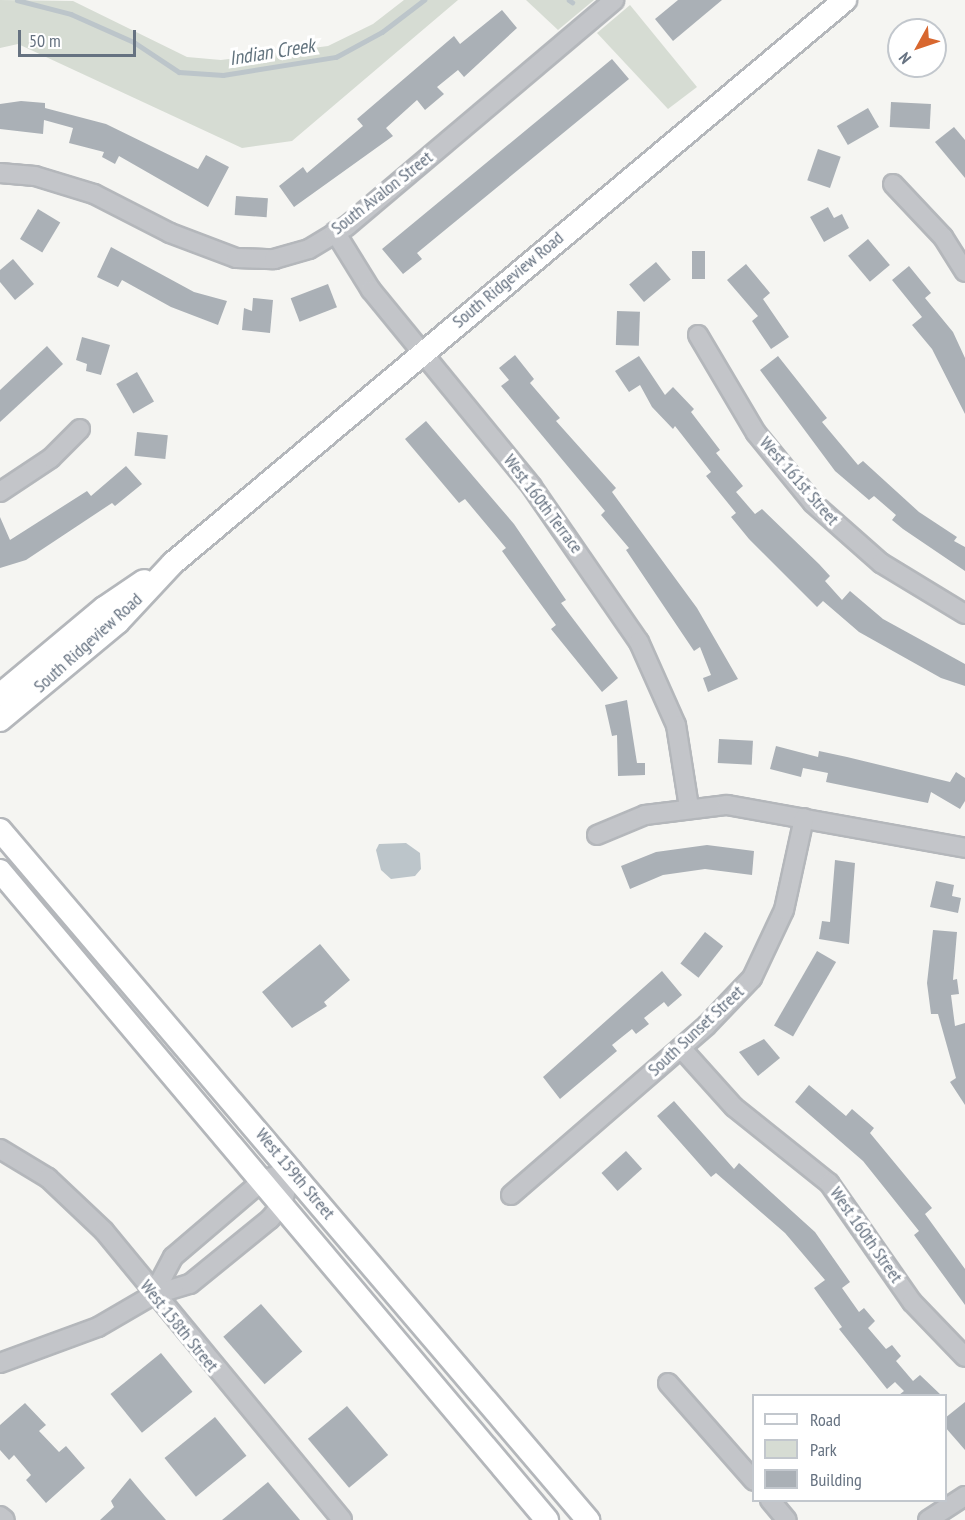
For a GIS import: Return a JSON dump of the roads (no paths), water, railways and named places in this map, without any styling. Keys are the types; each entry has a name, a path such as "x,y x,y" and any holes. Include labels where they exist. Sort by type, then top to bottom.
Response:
{"main road":[{"name":"South Ridgeview Road","path":"0,720 118,622 173,563 422,352 845,0"},
{"name":"South Ridgeview Road","path":"0,695 104,608 173,563"},
{"name":"West 159th Street","path":"0,830 588,1520"},
{"name":"West 159th Street","path":"0,871 263,1180 547,1520"}],"street":[{"name":"South Avalon Street","path":"0,190 4,173 35,176 94,194 170,233 236,258 274,259 309,249 334,232 614,0"},
{"path":"893,184 937,230 965,272"},
{"name":"West 160th Terrace","path":"334,232 371,290 532,487 639,642 676,725 689,807"},
{"name":"West 161st Street","path":"698,335 756,433 813,503 881,563 965,614"},
{"path":"0,492 51,458 80,429"},
{"path":"597,834 645,815 689,807 727,805 965,848"},
{"name":"South Sunset Street","path":"512,1195 734,999 766,956 784,910 804,818"},
{"name":"West 160th Street","path":"681,1048 734,1107 829,1183 912,1302 965,1357"},
{"name":"West 158th Street","path":"0,1149 48,1178 77,1203 342,1520"},
{"path":"153,1295 173,1257 263,1180 292,1170"},
{"path":"0,1363 98,1327 153,1295 190,1284 223,1261 282,1204 292,1170"},
{"path":"668,1383 752,1480"},
{"path":"928,1520 965,1496"},
{"path":"772,1502 787,1520"},
{"path":"0,1516 5,1520"}],"waterway":[{"name":"Indian Creek","path":"17,0 71,14 134,42 179,72 223,75 336,57 382,32 424,0"}]}
